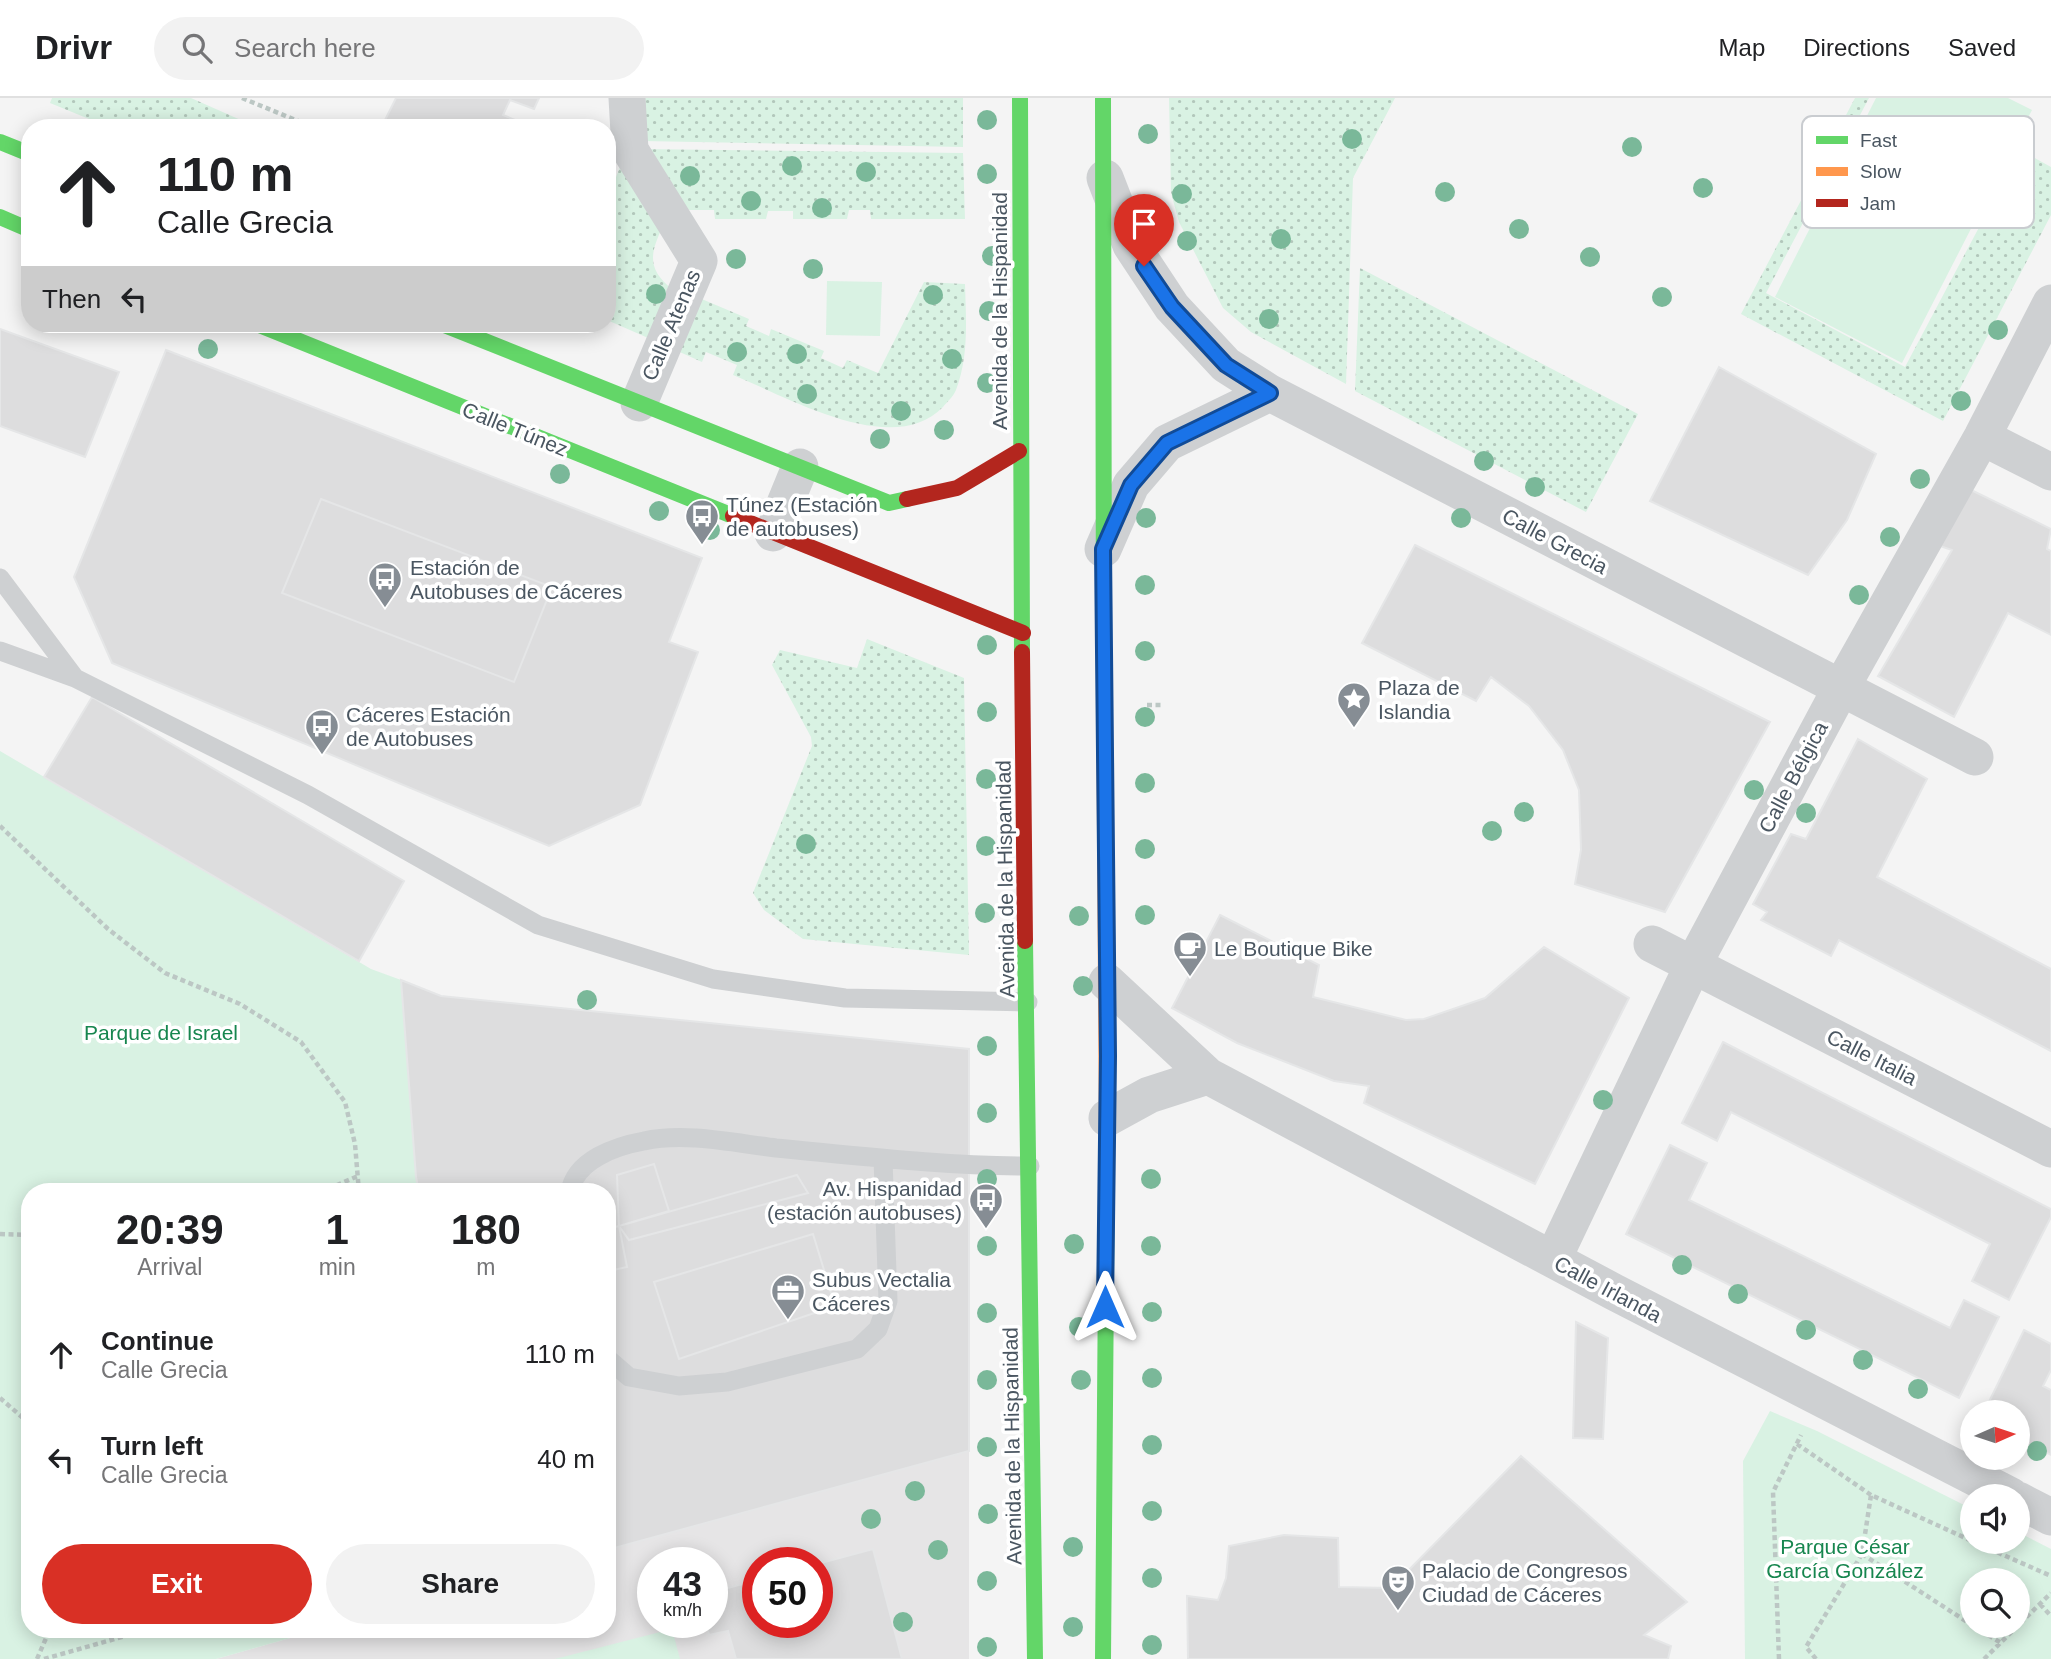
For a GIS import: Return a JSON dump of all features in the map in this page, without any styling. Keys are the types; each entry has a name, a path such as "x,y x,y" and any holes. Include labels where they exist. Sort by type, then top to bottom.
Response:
{"main road":[{"name":"Avenida de la Hispanidad","path":"1020,98 1019,451 1035,1659"},
{"path":"1102,1659 1107,1118 1103,98"},
{"path":"0,142 21,150"},
{"path":"0,217 21,226"},
{"name":"Calle Túnez","path":"279,333 1023,633"},
{"path":"464,333 889,503 957,488 1019,451"}],"street":[{"name":"Calle Atenas","path":"627,98 630,150 699,261 639,403"},
{"name":"Calle Grecia","path":"1103,174 1130,245 1172,307 1226,365 1270,393 1975,757"},
{"name":"Calle Bélgica","path":"1553,1259 1693,965 1841,688 1982,437 2051,303"},
{"path":"1103,549 1131,485 1167,443 1270,393"},
{"path":"1982,437 2051,472"},
{"path":"773,533 800,467"},
{"path":"1652,944 1693,965"},
{"name":"Calle Italia","path":"1693,965 2051,1149"},
{"name":"Calle Irlanda","path":"1107,982 1208,1076 1553,1259 1987,1484"},
{"path":"1107,1118 1149,1095 1208,1076"},
{"path":"2030,1506 2051,1517"}],"lane":[{"path":"0,578 75,678"},
{"path":"0,651 75,678 309,795 538,925 713,979 845,998 1028,1002"},
{"path":"572,1183 603,1152 646,1140 694,1139 969,1166 1030,1166"},
{"path":"616,1366 629,1377 679,1386 727,1382 857,1349 878,1329 888,1301 883,1158"}],"path":[{"path":"242,98 292,119"},
{"path":"0,826 108,929 165,973 240,1004 301,1042 345,1102 358,1183"},
{"path":"342,1183 358,1176"},
{"path":"0,1234 21,1235"},
{"path":"1779,1659 1773,1492 1797,1444 1815,1396"},
{"path":"0,1398 21,1416"},
{"path":"1797,1444 1871,1495 1960,1535"},
{"path":"1816,1659 1806,1647 1862,1554 1871,1495"},
{"path":"1862,1554 1960,1617"},
{"path":"2002,1554 2051,1576"},
{"path":"1984,1659 2051,1593"},
{"path":"2040,1604 2051,1616"},
{"path":"37,1659 46,1638"},
{"path":"44,1659 118,1638"},
{"path":"1993,1638 2001,1643"}],"shaded area":[{"path":"969,1451 969,1659 216,1659 290,1638 616,1638 616,1548"}],"green space":[{"path":"52,98 191,98 239,119 89,119 50,103"},
{"path":"639,98 963,98 963,147 642,141"},
{"path":"1169,98 1395,98 1353,178 1346,384 1251,332 1223,308 1179,222 1171,193"},
{"path":"1855,98 1869,98 1859,116 1846,116"},
{"path":"1876,98 2008,98 2032,110 2029,116 1867,116"},
{"path":"640,149 963,153 965,219 871,219 870,210 849,210 847,219 793,219 793,211 768,211 766,219 715,219 714,210 689,210"},
{"path":"2034,158 2051,167 2051,215 1943,421 1741,314 1802,198 1802,225 1766,293 1905,367 1979,228 2034,228"},
{"path":"622,162 662,228 653,262 659,276 673,290 655,341 616,324 616,177"},
{"path":"1810,228 1971,228 1902,363 1775,297"},
{"path":"1360,268 1638,414 1586,512 1355,391"},
{"path":"827,281 882,282 880,336 826,335"},
{"path":"924,282 965,284 966,324 965,351 956,390 943,407 922,421 897,427 869,426 840,419 810,409 733,375 737,365 706,352 702,362 673,349 697,297 749,319 746,326 769,336 771,329 824,351 821,358 843,368 847,360 878,373"},
{"path":"867,639 964,678 969,955 803,939 764,910 753,893 812,746 811,737 772,665 780,650 857,668"},
{"name":"Parque de Israel","path":"0,751 371,969 401,980 417,1183 21,1183 21,1638 290,1638 216,1659 0,1659"},
{"name":"Parque César García González","path":"1770,1411 1817,1431 1960,1503 1960,1554 2030,1554 2030,1538 2051,1549 2051,1659 1745,1659 1743,1461"},
{"path":"637,1638 674,1638 680,1659 555,1659"}],"building":[{"path":"396,98 539,98 534,109 510,100 503,115 512,119 386,119"},
{"path":"0,329 119,372 85,457 0,426"},
{"name":"Estación de Autobuses de Cáceres","path":"166,350 702,558 669,642 698,652 640,805 549,846 112,663 74,577"},
{"path":"1719,367 1876,454 1847,520 1808,575 1650,501"},
{"path":"1965,487 2051,529 2047,549 2051,551 2051,635 2008,613 1954,717 1878,676 1952,550 1934,544"},
{"path":"321,499 552,587 514,682 282,593"},
{"path":"1415,545 1770,722 1665,912 1575,884 1581,850 1579,790 1563,750 1529,706 1491,677 1476,701 1362,643"},
{"path":"92,697 404,881 359,961 44,777"},
{"path":"1858,739 1927,779 1877,877 2051,969 2051,1051 1839,940 1831,956 1761,920 1767,912 1753,904 1791,834 1806,839"},
{"path":"1220,915 1319,965 1313,997 1406,1020 1424,1019 1485,998 1544,947 1629,998 1535,1184 1364,1103 1369,1086 1334,1081 1237,1043 1172,1008"},
{"name":"Subus Vectalia Cáceres","path":"401,980 441,996 969,1049 969,1451 616,1548 616,1183 417,1183"},
{"path":"1723,1042 2051,1209 2051,1217 2009,1300 1972,1281 1990,1244 1731,1112 1717,1141 1682,1123"},
{"path":"1670,1145 1707,1163 1689,1200 1950,1328 1964,1300 1999,1317 1959,1398 1626,1234"},
{"path":"654,1164 669,1211 619,1226 617,1175"},
{"path":"797,1175 808,1193 629,1240 619,1226"},
{"path":"619,1226 627,1267 616,1269 616,1227"},
{"path":"813,1234 835,1306 679,1359 654,1282"},
{"path":"1576,1322 1608,1338 1603,1439 1573,1438"},
{"path":"2024,1330 2051,1344 2051,1370 2043,1386 2051,1390 2051,1455 2030,1444 2030,1400 1990,1400"},
{"path":"1521,1456 1687,1602 1644,1635 1671,1646 1668,1659 1188,1659 1187,1596 1218,1600 1226,1578 1229,1546 1284,1535 1338,1538 1339,1587 1391,1588"},
{"path":"873,1549 902,1659 736,1659 728,1631 728,1588 742,1584 742,1638 833,1638 833,1560"}],"traffic: fast":[{"path":"1020,98 1022,652"},
{"path":"1103,98 1104,673"},
{"path":"0,142 21,150"},
{"path":"0,217 21,226"},
{"path":"279,333 733,516"},
{"path":"464,333 889,503 907,499"},
{"path":"1025,941 1035,1659"},
{"path":"1103,1659 1107,1150"}],"traffic: slow":[{"path":"1104,673 1107,1150"}],"traffic: jam":[{"path":"907,499 957,488 1019,451"},
{"path":"733,516 1023,633"},
{"path":"1022,652 1025,941"}],"place":[{"name":"Túnez (Estación de autobuses)","path":"702,546"},
{"name":"Estación de Autobuses de Cáceres","path":"385,609"},
{"name":"Plaza de Islandia","path":"1354,729"},
{"name":"Cáceres Estación de Autobuses","path":"322,756"},
{"name":"Le Boutique Bike","path":"1190,978"},
{"name":"Av. Hispanidad (estación autobuses)","path":"986,1230"},
{"name":"Subus Vectalia Cáceres","path":"788,1321"},
{"name":"Palacio de Congresos Ciudad de Cáceres","path":"1398,1612"}],"route":[{"path":"1105,1307 1108,1056 1103,549 1131,485 1167,443 1270,393 1226,365 1172,307 1144,266"}]}
